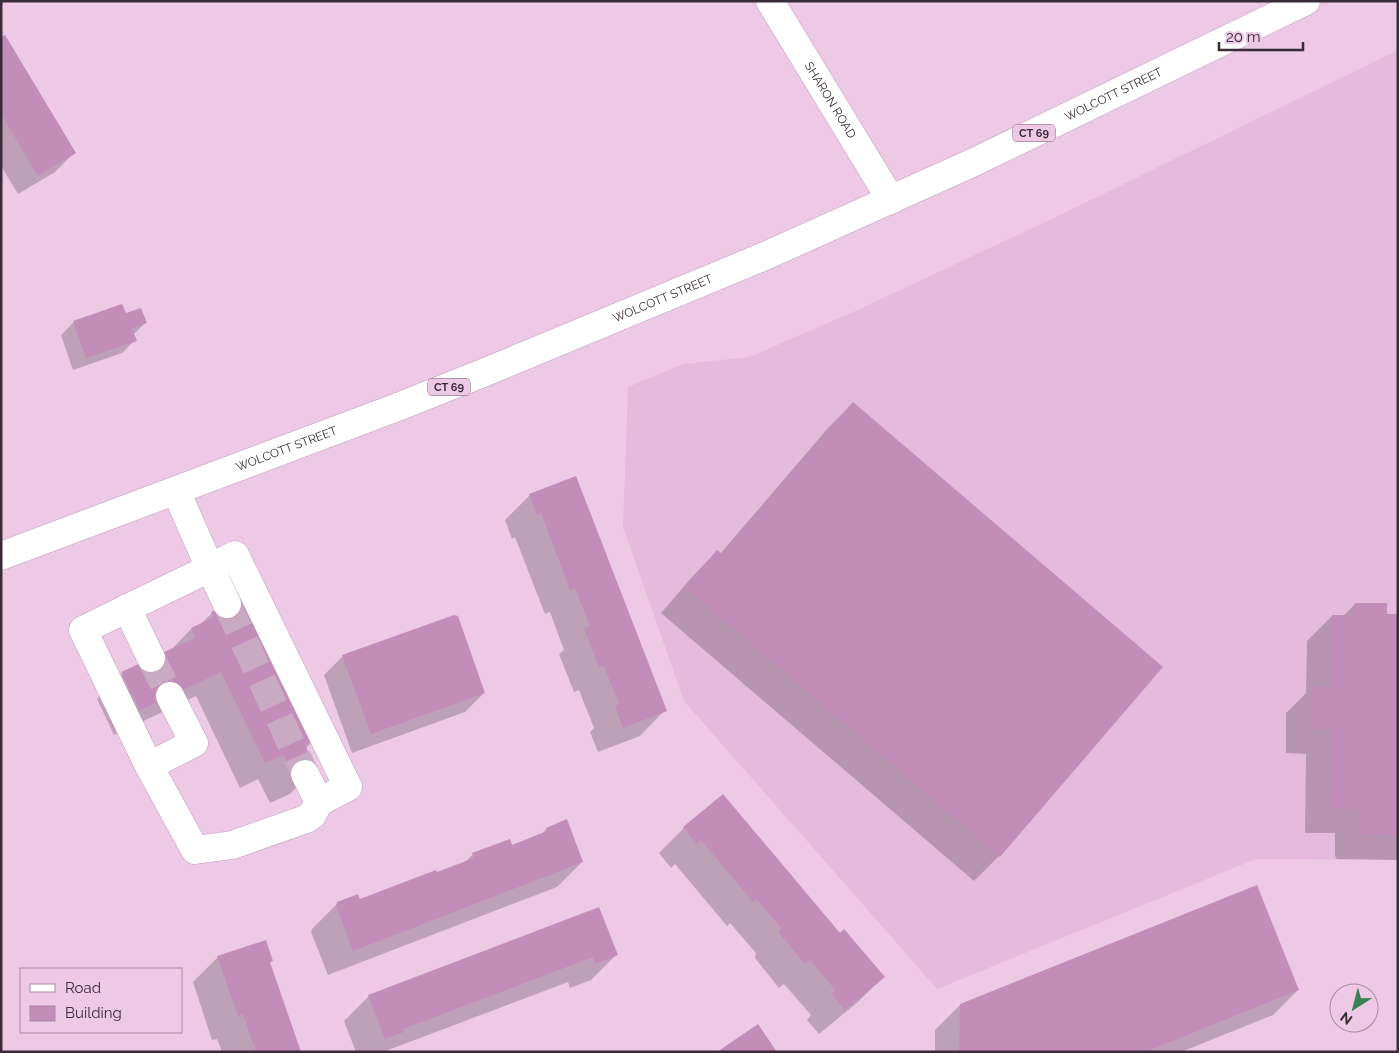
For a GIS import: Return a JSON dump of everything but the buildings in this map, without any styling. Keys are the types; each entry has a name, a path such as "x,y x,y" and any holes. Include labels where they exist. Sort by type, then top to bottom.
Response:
{"main road":[{"name":"SHARON ROAD","path":"770,1 891,200"},
{"name":"WOLCOTT STREET","path":"1,556 371,418 765,256 981,159 1306,1"},
{"path":"176,491 227,604"},
{"path":"235,555 348,787 320,802 312,815 306,819 232,844 195,850 149,766 82,630 210,568 235,555"},
{"path":"127,608 151,658"},
{"path":"149,766 194,743 170,696"},
{"path":"305,774 320,802"}],"shaded area":[{"path":"1398,50 1398,860 1256,859 937,989 684,701 623,527 628,387 683,364 749,357 853,312 1058,216"}],"tunnel":[{"path":"227,604 305,774"},
{"path":"151,658 170,696"}]}
